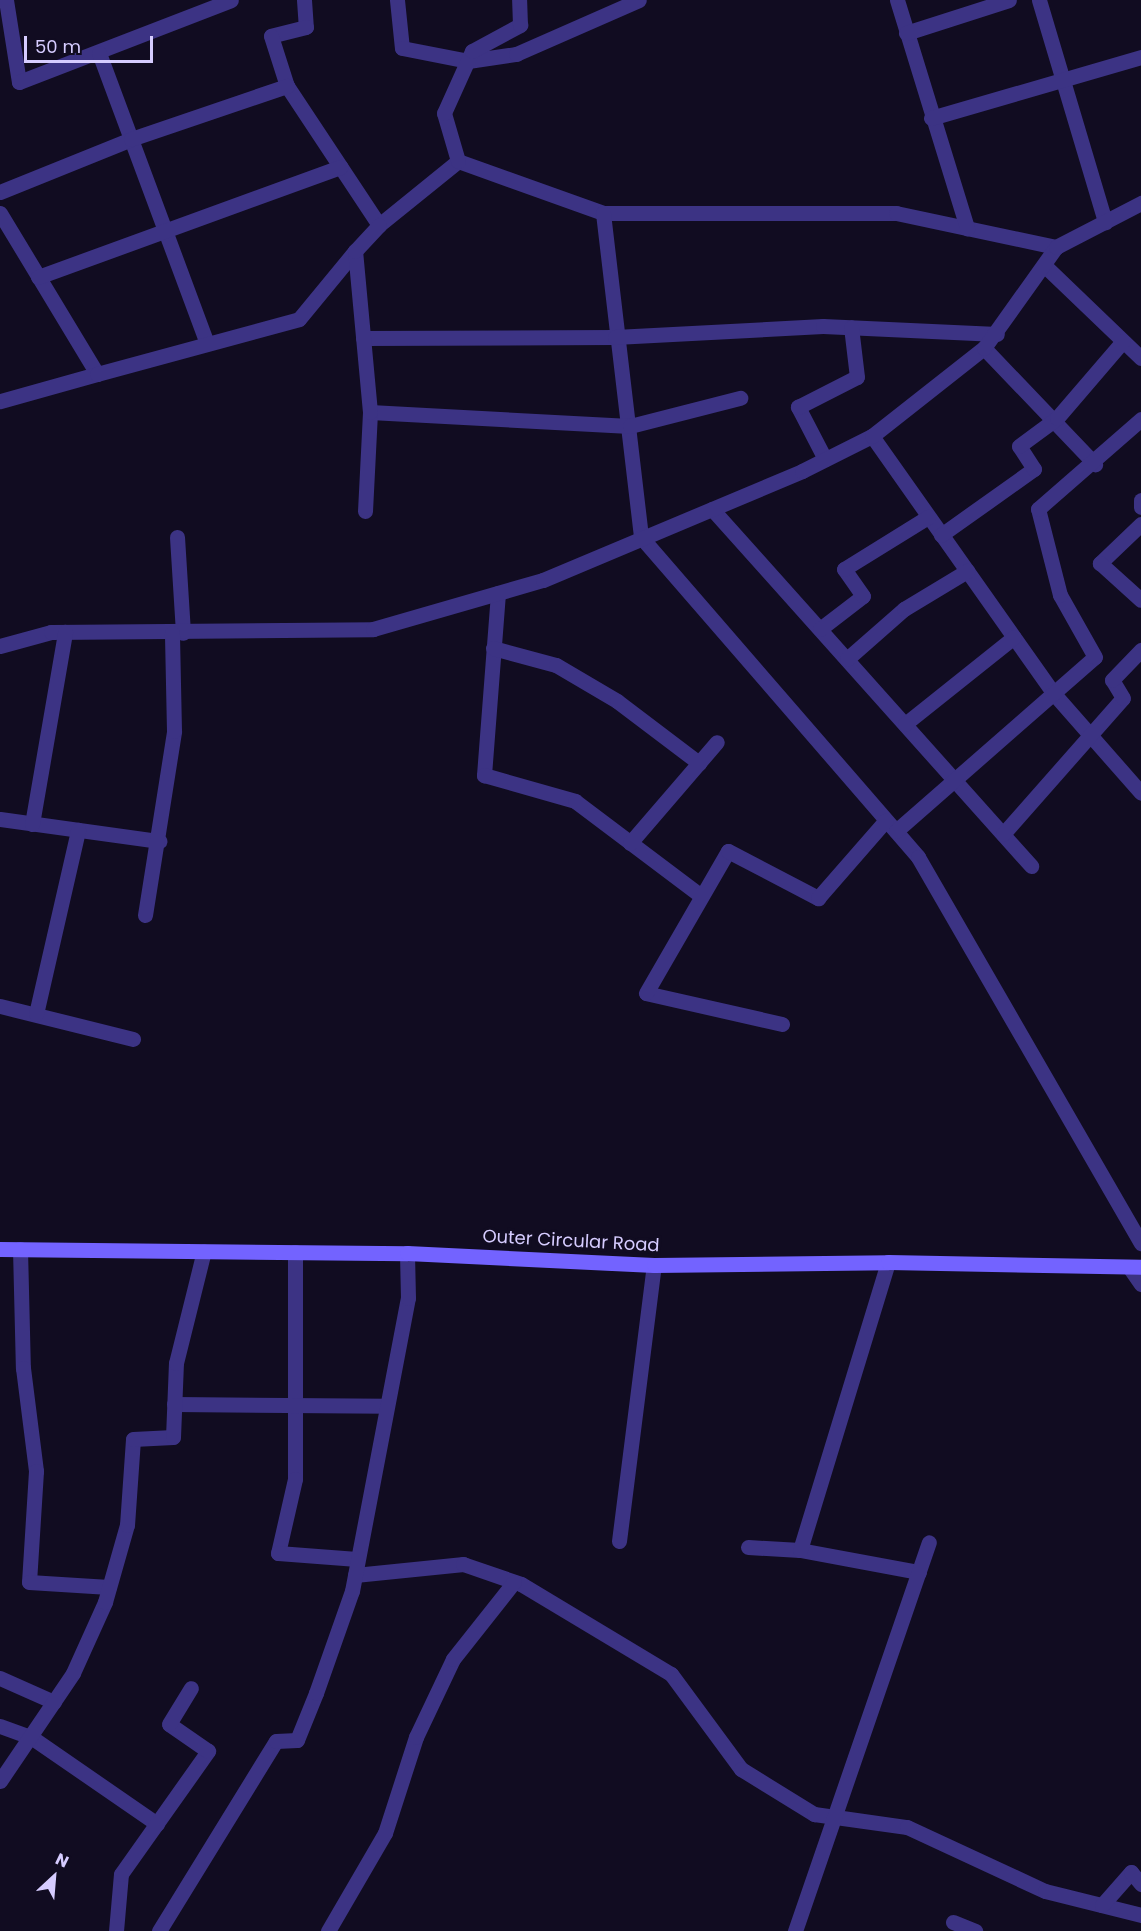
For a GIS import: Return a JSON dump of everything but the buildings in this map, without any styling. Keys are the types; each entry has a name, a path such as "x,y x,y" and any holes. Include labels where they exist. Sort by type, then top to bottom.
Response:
{"street":[{"path":"4,4 19,82 99,53 231,0"},
{"path":"304,0 306,27 271,36 287,86 379,225"},
{"path":"397,0 402,48 468,61 516,54 639,0"},
{"path":"458,161 444,113 472,51 520,25 519,0"},
{"path":"897,0 931,117 967,228"},
{"path":"906,33 1009,0"},
{"path":"1039,0 1106,222"},
{"path":"99,53 207,344"},
{"path":"931,117 1062,76 1141,57"},
{"path":"0,192 131,139 287,86"},
{"path":"458,161 603,213 896,213 1056,247"},
{"path":"0,401 299,319 379,225 458,161"},
{"path":"38,277 167,234 341,167"},
{"path":"0,646 65,632 178,633 373,629 543,580 825,459 872,436 984,348 997,334 1056,247 1141,203"},
{"path":"0,213 97,374"},
{"path":"603,213 615,337 630,426 641,537 918,857 1141,1244"},
{"path":"355,251 370,412 365,511"},
{"path":"1045,266 1141,358"},
{"path":"825,459 798,407 857,377 851,327"},
{"path":"363,338 615,337 851,327 997,334"},
{"path":"941,535 1034,469 1019,446 1054,420 1123,341"},
{"path":"984,348 1095,464"},
{"path":"370,412 630,426 740,398"},
{"path":"782,1024 646,993 728,851 818,898 891,826 956,782 1095,657 1060,595 1038,509 1095,464 1141,419"},
{"path":"872,436 1055,694 1141,793"},
{"path":"1141,500 1141,507"},
{"path":"712,508 1030,866"},
{"path":"820,628 863,596 844,569 928,517"},
{"path":"1141,524 1100,563 1141,600"},
{"path":"146,915 174,731 178,633 177,537"},
{"path":"847,659 904,609 967,571"},
{"path":"498,593 484,775 574,801 701,896"},
{"path":"32,824 65,632"},
{"path":"905,724 1014,637"},
{"path":"493,648 556,665 617,701 699,763"},
{"path":"1003,834 1087,733 1123,698 1112,680 1141,650"},
{"path":"630,843 717,742"},
{"path":"0,819 159,841"},
{"path":"36,1014 78,830"},
{"path":"0,1006 133,1039"},
{"name":"Outer Circular Road","path":"0,1249 407,1253 654,1265 888,1262 1135,1267"},
{"path":"20,1249 23,1368 36,1471 29,1582 109,1587"},
{"path":"0,1781 73,1673 109,1587 127,1525 133,1439 173,1437 176,1363 204,1251"},
{"path":"294,1252 298,1404 295,1479 278,1553 357,1559"},
{"path":"159,1931 276,1741 297,1740 355,1575 408,1298 407,1253"},
{"path":"800,1550 888,1262"},
{"path":"619,1541 654,1265"},
{"path":"1135,1267 1141,1284"},
{"path":"174,1404 386,1406"},
{"path":"795,1931 929,1542"},
{"path":"748,1547 800,1550 919,1572"},
{"path":"355,1575 463,1564 514,1582 671,1674 741,1769 832,1820 907,1827 1045,1891 1141,1915"},
{"path":"328,1931 385,1833 416,1737 453,1659 514,1582"},
{"path":"0,1678 54,1702"},
{"path":"116,1931 121,1874 208,1751 169,1724 191,1688"},
{"path":"0,1726 31,1737 157,1824"},
{"path":"1102,1905 1131,1872 1141,1884"},
{"path":"953,1922 975,1931"}]}
